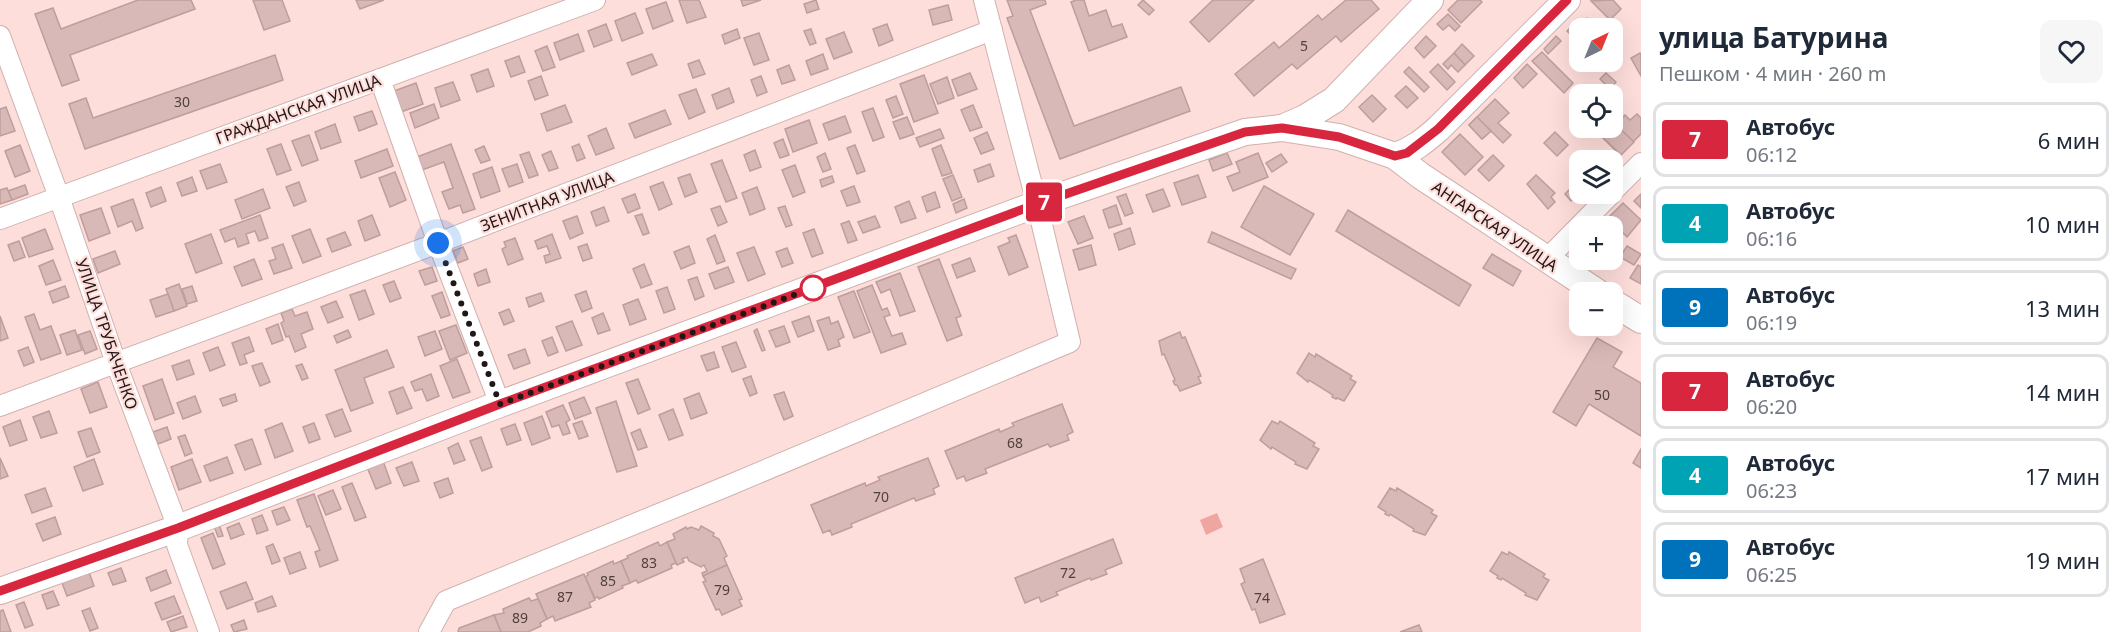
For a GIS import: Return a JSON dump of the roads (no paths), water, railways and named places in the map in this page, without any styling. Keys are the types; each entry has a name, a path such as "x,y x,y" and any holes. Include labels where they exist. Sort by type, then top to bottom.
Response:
{"main road":[{"path":"1282,128 1305,118 1334,100 1430,0"},
{"path":"0,591 178,528 500,404 1037,204 1245,132 1282,128 1339,137 1406,152 1438,129 1566,0"},
{"path":"1334,100 1327,114 1331,128 1339,137"},
{"name":"АНГАРСКАЯ УЛИЦА","path":"1406,152 1421,177 1581,282"},
{"path":"1623,309 1641,320"}],"street":[{"name":"ГРАЖДАНСКАЯ УЛИЦА","path":"0,219 595,0"},
{"path":"429,632 446,601 1070,342 984,0"},
{"name":"ЗЕНИТНАЯ УЛИЦА","path":"0,406 438,243 993,30"},
{"name":"УЛИЦА ТРУБАЧЕНКО","path":"0,36 116,363 178,528 177,545 209,632"},
{"path":"380,79 438,243 500,404"},
{"path":"1623,182 1641,163"},
{"path":"1546,260 1601,204"}]}
